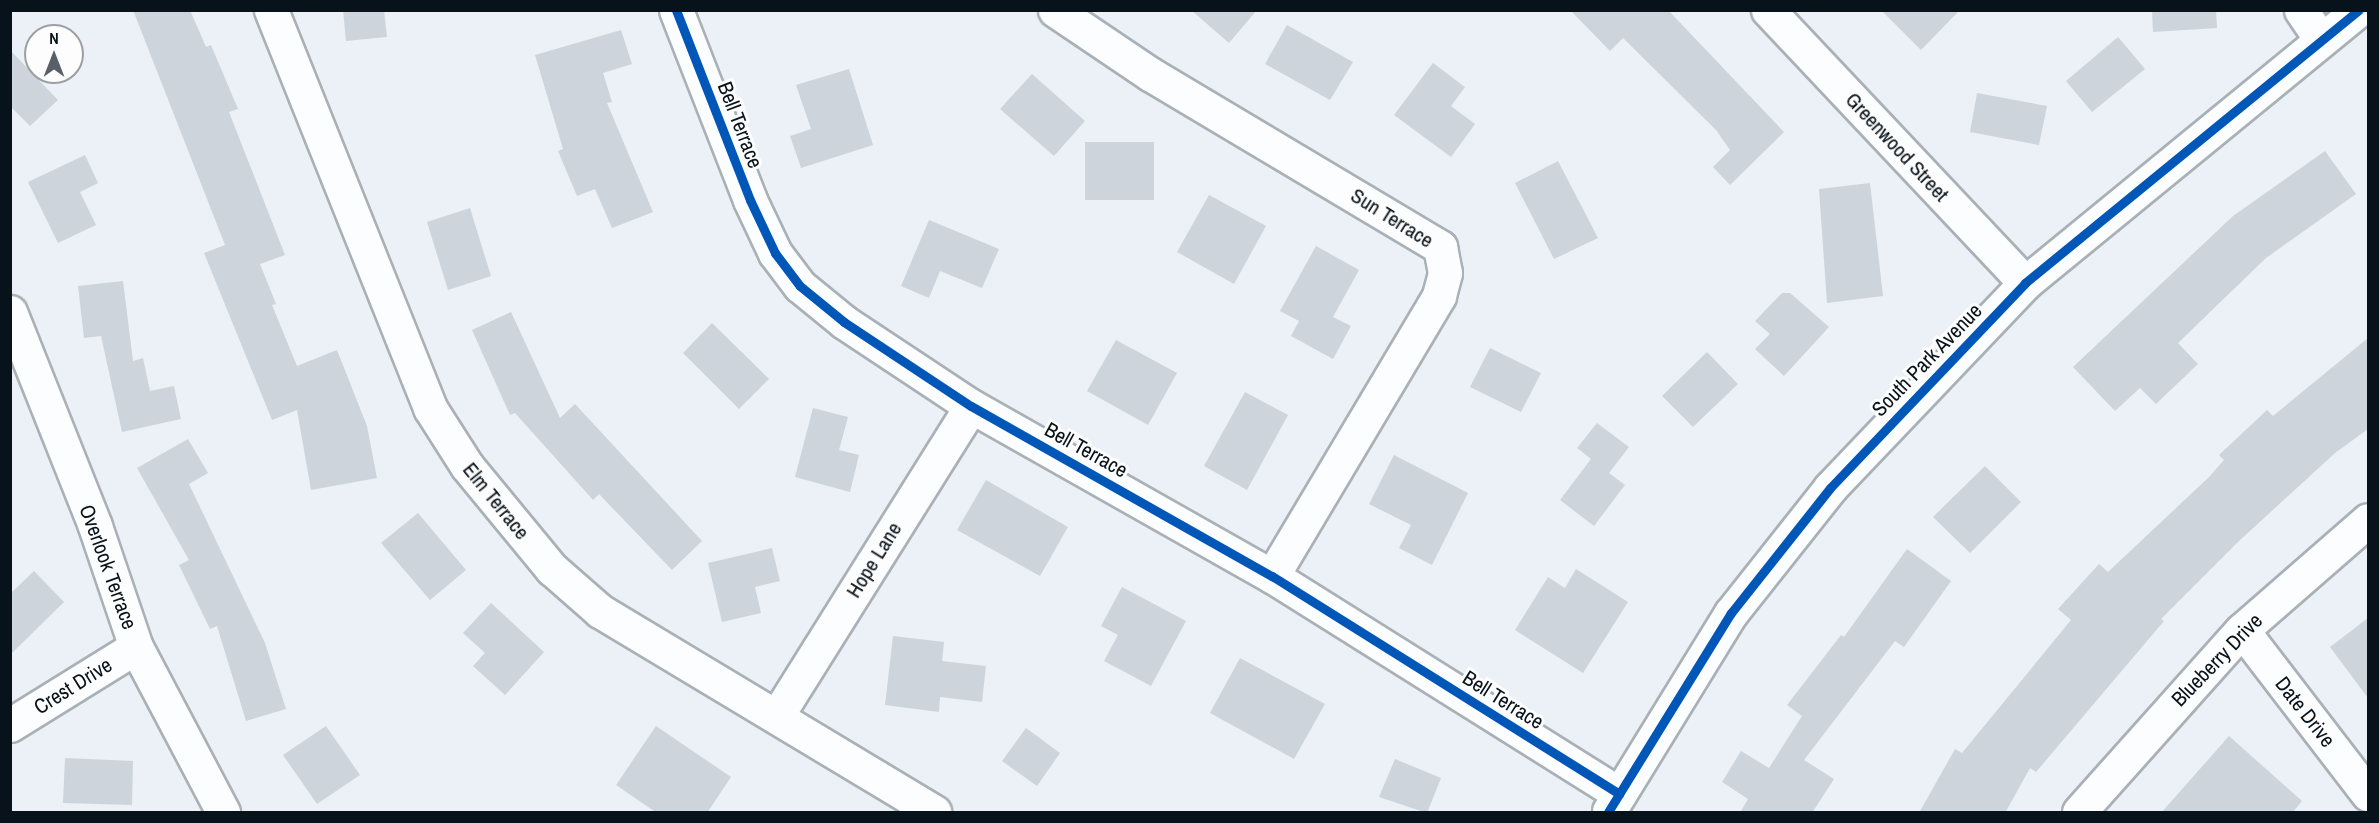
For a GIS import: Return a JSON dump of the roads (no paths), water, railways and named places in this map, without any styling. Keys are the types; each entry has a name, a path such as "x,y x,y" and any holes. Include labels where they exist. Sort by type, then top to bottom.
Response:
{"street":[{"name":"Elm Terrace","path":"271,10 430,408 467,466 552,569 600,611 778,714 934,813"},
{"name":"Bell Terrace","path":"676,10 750,200 782,261 800,286 844,322 971,406 1272,576 1614,803"},
{"name":"Sun Terrace","path":"1055,10 1149,74 1440,247 1445,273 1439,297 1272,576"},
{"name":"Greenwood Street","path":"1768,10 2025,283"},
{"path":"2301,10 2320,38"},
{"name":"South Park Avenue","path":"1614,803 1731,613 1830,488 2025,283 2320,38 2358,10"},
{"name":"Overlook Terrace","path":"10,312 95,526 136,647 223,813"},
{"name":"Hope Lane","path":"778,714 971,406"},
{"name":"Blueberry Drive","path":"2079,813 2242,630 2368,519"},
{"name":"Date Drive","path":"2242,630 2368,794"},
{"name":"Crest Drive","path":"10,725 136,647"}]}
